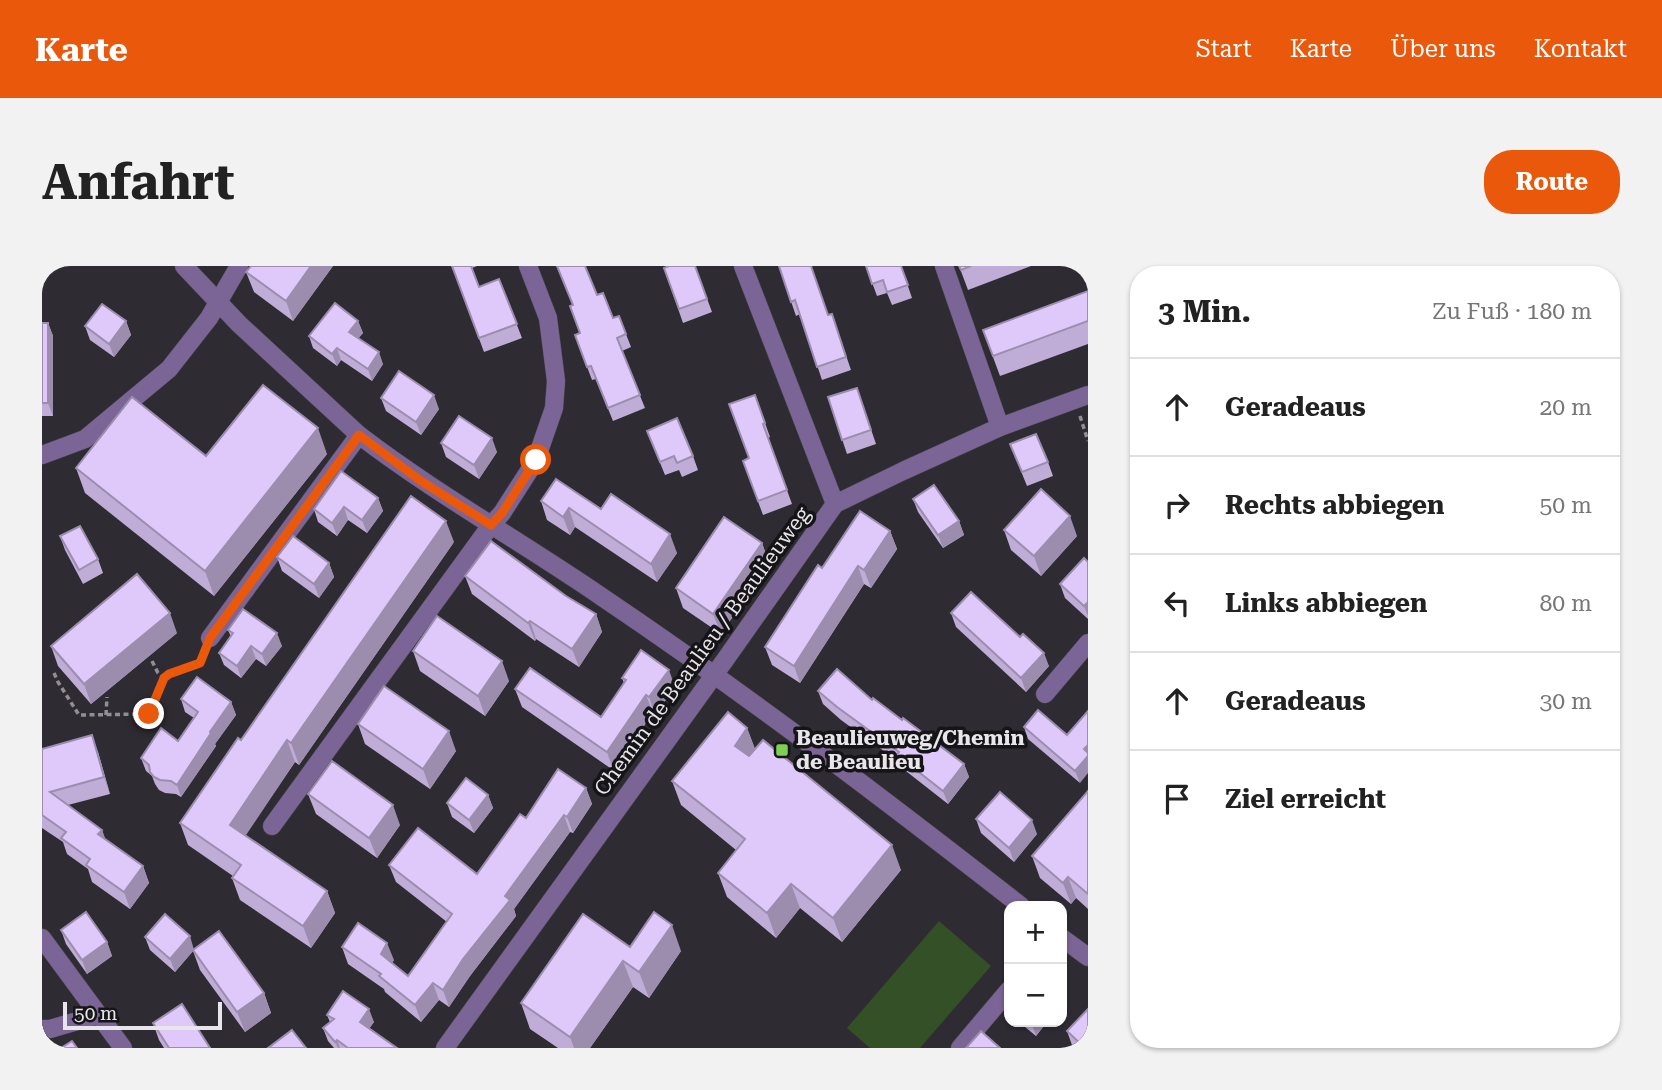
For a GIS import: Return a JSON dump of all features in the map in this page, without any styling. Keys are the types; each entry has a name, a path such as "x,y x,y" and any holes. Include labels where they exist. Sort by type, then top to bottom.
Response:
{"street":[{"path":"184,266 218,303 359,435 421,481 603,597 715,675 1015,901"},
{"path":"42,456 85,439 169,369 208,319 239,266"},
{"path":"272,826 502,513 536,460 554,408 556,381 548,318 528,266"},
{"path":"743,266 835,504"},
{"path":"944,266 1000,427"},
{"name":"Chemin de Beaulieu / Beaulieuweg","path":"445,1048 715,675 835,504 1000,427 1088,395"},
{"path":"210,638 359,435"},
{"path":"1045,694 1088,643"},
{"path":"42,938 123,1048"},
{"path":"1067,941 1088,957"},
{"path":"960,1048 1004,996"},
{"path":"42,1029 98,1015"}],"path":[{"path":"54,673 79,715 149,714 164,678 200,663 210,638"},
{"path":"152,662 164,678"},
{"path":"106,715 107,697"}],"green space":[{"path":"939,921 991,966 920,1048 870,1048 847,1028"}],"building":[{"path":"251,266 311,266 286,301 246,272"},
{"path":"452,266 471,266 479,287 499,279 517,324 479,338"},
{"path":"557,266 585,266 597,295 603,293 613,318 619,316 626,334 617,338 640,395 608,408 591,366 587,367 575,335 580,333 570,306 573,305"},
{"path":"695,266 707,299 679,309 664,268"},
{"path":"779,266 811,266 828,315 832,314 846,357 817,367 795,300 791,302"},
{"path":"866,266 901,266 908,285 887,292 883,280 872,284"},
{"path":"1088,291 1088,321 993,356 983,330"},
{"path":"335,303 358,321 349,332 379,352 368,369 337,348 332,354 309,336"},
{"path":"102,304 126,321 109,344 85,326"},
{"path":"42,323 48,323 48,403 42,403"},
{"path":"399,371 434,395 416,422 381,398"},
{"path":"263,385 318,428 205,571 76,468 132,397 206,456"},
{"path":"857,388 871,430 842,440 828,397"},
{"path":"755,395 787,490 758,501 743,461 749,458 729,404"},
{"path":"459,416 492,438 474,465 441,443"},
{"path":"677,418 693,456 677,463 674,456 660,462 647,431"},
{"path":"1036,434 1048,462 1022,472 1010,444"},
{"path":"341,471 378,498 362,520 344,507 332,523 314,509"},
{"path":"556,479 601,509 611,494 670,534 651,564 569,508 563,517 541,501"},
{"path":"934,485 959,521 938,535 913,499"},
{"path":"1041,489 1070,516 1034,556 1004,530"},
{"path":"411,496 446,521 291,743 287,740 230,825 327,891 303,926 232,878 241,865 180,823"},
{"path":"860,511 890,531 864,570 858,566 794,666 765,647 818,565 822,568"},
{"path":"724,517 762,543 713,614 676,588"},
{"path":"80,526 98,559 79,570 60,536"},
{"path":"293,536 329,563 314,584 277,557"},
{"path":"491,541 566,596 596,614 572,649 530,621 528,623 465,576"},
{"path":"1084,558 1088,562 1088,602 1084,606 1060,584"},
{"path":"137,574 170,613 84,684 51,646"},
{"path":"971,592 1020,637 1023,634 1044,653 1021,678 951,613"},
{"path":"243,609 277,633 262,654 251,646 237,666 219,653 233,633 228,630"},
{"path":"437,616 502,661 478,696 413,651"},
{"path":"641,650 669,670 649,697 646,695 607,752 515,689 530,668 601,717 626,680 622,678"},
{"path":"837,669 872,700 873,698 902,720 903,718 964,764 943,791 897,755 899,752 818,691"},
{"path":"197,677 231,702 177,785 154,777 149,765 141,758 161,728 178,741 198,712 181,699"},
{"path":"384,686 449,731 423,769 358,724"},
{"path":"1038,710 1067,735 1088,711 1088,745 1084,749 1088,756 1075,771 1024,727"},
{"path":"728,712 747,728 735,746 749,756 763,740 892,845 833,918 791,884 767,913 718,873 745,839 672,781"},
{"path":"92,735 104,777 50,792 102,830 98,834 143,866 124,892 86,865 90,859 61,838 66,832 42,815 42,749"},
{"path":"332,761 393,805 369,838 308,794"},
{"path":"558,769 586,788 567,817 564,815 505,896 510,900 463,959 443,990 433,983 415,1005 379,976 381,974 342,947 358,923 387,943 381,954 408,976 452,914 389,865 418,828 477,874 520,814 526,818"},
{"path":"466,778 488,795 469,820 447,803"},
{"path":"1088,791 1088,894 1068,877 1063,883 1032,856"},
{"path":"1000,792 1032,820 1009,848 976,819"},
{"path":"86,912 107,942 82,960 61,930"},
{"path":"654,912 672,925 639,972 623,961 570,1037 521,1003 583,914 630,947"},
{"path":"165,914 190,936 170,959 145,937"},
{"path":"219,931 264,993 237,1012 193,950"},
{"path":"343,991 369,1009 360,1022 397,1048 348,1048 337,1040 335,1042 323,1028 334,1019 327,1015"},
{"path":"182,1004 210,1048 169,1048 153,1023"},
{"path":"1088,1009 1088,1048 1085,1048 1067,1031"},
{"path":"292,1030 306,1048 268,1048"},
{"path":"981,1031 1000,1048 966,1048"},
{"path":"72,1041 77,1048 61,1048"}],"place":[{"name":"Beaulieuweg/Chemin de Beaulieu","path":"782,750"}],"route":[{"path":"149,714 164,678 200,663 210,638 359,435 421,481 491,525 502,513 536,460"}]}
